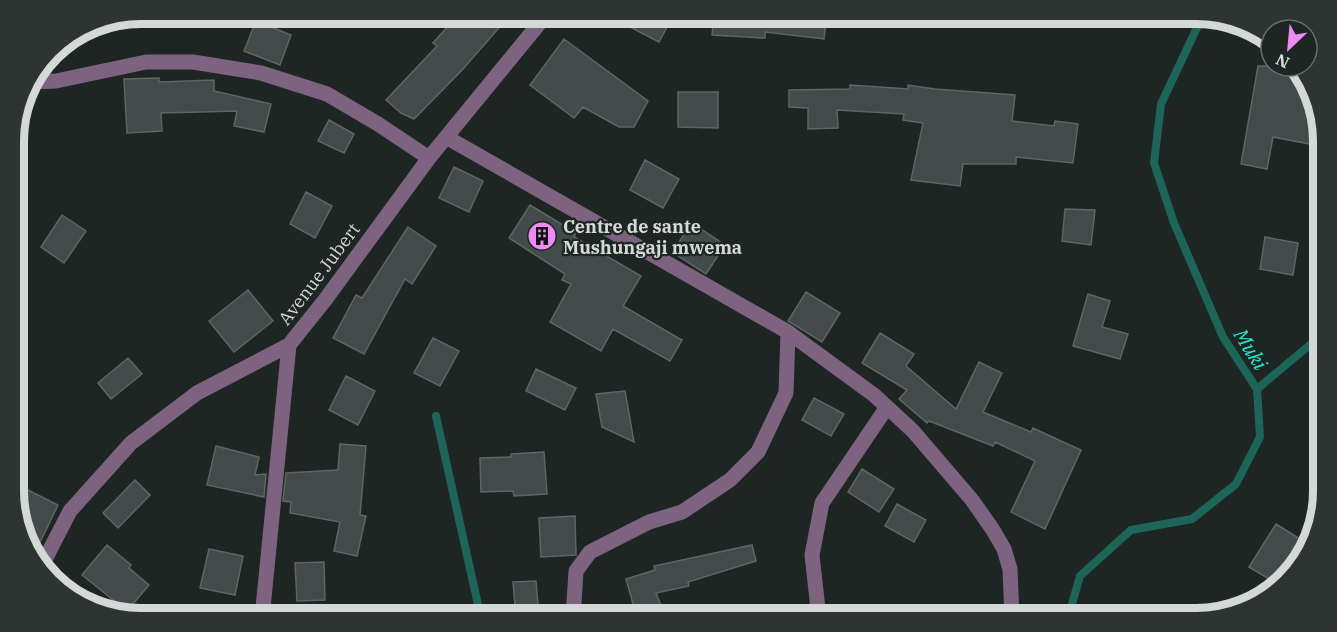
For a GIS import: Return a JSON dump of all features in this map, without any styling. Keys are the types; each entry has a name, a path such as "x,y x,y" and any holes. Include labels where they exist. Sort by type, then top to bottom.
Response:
{"street":[{"name":"Avenue Jubert","path":"46,558 70,511 131,443 197,393 289,345 326,300 429,158 539,24"},
{"path":"41,82 56,81 146,62 193,62 261,73 327,94 429,158"},
{"path":"446,137 788,332 836,365 887,406 913,431 972,500 993,530 1004,549 1010,569 1012,608"},
{"path":"574,608 576,571 590,552 649,522 682,512 730,480 758,452 786,393 788,332"},
{"path":"263,608 289,345"},
{"path":"818,608 812,555 822,503 887,406"}],"building":[{"path":"255,24 264,24 291,35 280,65 244,51"},
{"path":"450,24 502,24 463,69 414,119 401,113 386,100 437,46 433,43"},
{"path":"624,24 669,24 659,42"},
{"path":"713,24 826,24 824,39 765,32 765,38 712,35"},
{"path":"564,39 648,101 634,127 619,127 583,107 574,118 530,85"},
{"path":"1258,66 1259,78 1294,78 1304,96 1312,126 1313,145 1273,137 1267,169 1241,164"},
{"path":"159,78 159,82 214,80 214,91 271,104 264,132 234,126 237,111 161,113 162,131 127,133 124,79"},
{"path":"850,85 908,89 908,85 1015,95 1012,121 1054,126 1055,121 1078,124 1073,163 1016,157 1016,164 963,164 960,186 911,180 923,123 903,120 904,114 837,110 838,128 808,129 808,108 789,107 789,90 850,89"},
{"path":"678,92 718,92 718,128 678,127"},
{"path":"329,120 354,134 344,153 318,141"},
{"path":"645,160 679,179 663,208 630,190"},
{"path":"454,167 483,181 469,212 439,198"},
{"path":"306,192 332,206 315,238 290,224"},
{"path":"530,205 576,233 574,237 641,276 623,306 682,340 670,361 613,329 601,351 550,322 571,284 562,280 565,274 509,238"},
{"path":"1065,209 1095,210 1091,245 1062,241"},
{"path":"62,215 86,231 64,263 41,247"},
{"path":"692,223 725,245 706,274 672,252"},
{"path":"408,227 436,246 412,284 405,279 364,354 333,338 356,295 362,298"},
{"path":"1265,237 1298,243 1293,275 1260,269"},
{"path":"248,290 273,321 234,352 209,321"},
{"path":"806,292 840,313 822,342 788,321"},
{"path":"1088,294 1110,301 1102,327 1128,334 1120,359 1073,346"},
{"path":"880,333 914,354 906,366 956,409 979,362 1002,373 983,412 1031,432 1033,428 1081,450 1045,529 1011,512 1035,461 995,442 993,446 929,421 927,423 899,399 907,390 862,363"},
{"path":"433,338 459,351 440,386 414,373"},
{"path":"128,358 142,374 111,399 98,383"},
{"path":"536,369 576,388 565,410 526,391"},
{"path":"346,376 375,391 358,425 329,410"},
{"path":"625,391 634,442 602,427 596,394"},
{"path":"814,398 844,414 831,436 802,420"},
{"path":"340,444 366,446 360,515 366,516 357,556 334,551 340,522 290,513 291,502 283,501 286,473 338,470"},
{"path":"216,446 259,457 255,475 266,474 264,497 207,485"},
{"path":"544,452 547,494 514,496 513,491 481,492 480,458 511,457 511,454"},
{"path":"862,469 894,489 879,512 848,492"},
{"path":"135,480 150,495 118,528 103,513"},
{"path":"26,489 58,505 38,546 28,521 24,493"},
{"path":"897,504 926,520 914,542 885,526"},
{"path":"575,516 576,555 541,557 539,518"},
{"path":"1276,524 1300,539 1280,572 1271,580 1249,567"},
{"path":"107,545 131,565 129,568 149,585 130,607 121,606 82,575"},
{"path":"752,545 756,561 688,582 689,586 656,593 662,608 634,608 626,579 655,570 654,566"},
{"path":"209,549 243,556 235,595 200,588"},
{"path":"324,562 325,600 297,601 295,563"},
{"path":"536,581 538,608 515,608 513,582"}],"waterway":[{"name":"Muki","path":"1071,608 1080,576 1131,530 1192,519 1236,484 1260,437 1257,389 1223,337 1174,223 1154,163 1161,104 1199,24"},
{"path":"1257,389 1313,342"},
{"path":"436,416 479,608"}],"place":[{"name":"Centre de sante Mushungaji mwema","path":"542,236"}]}
